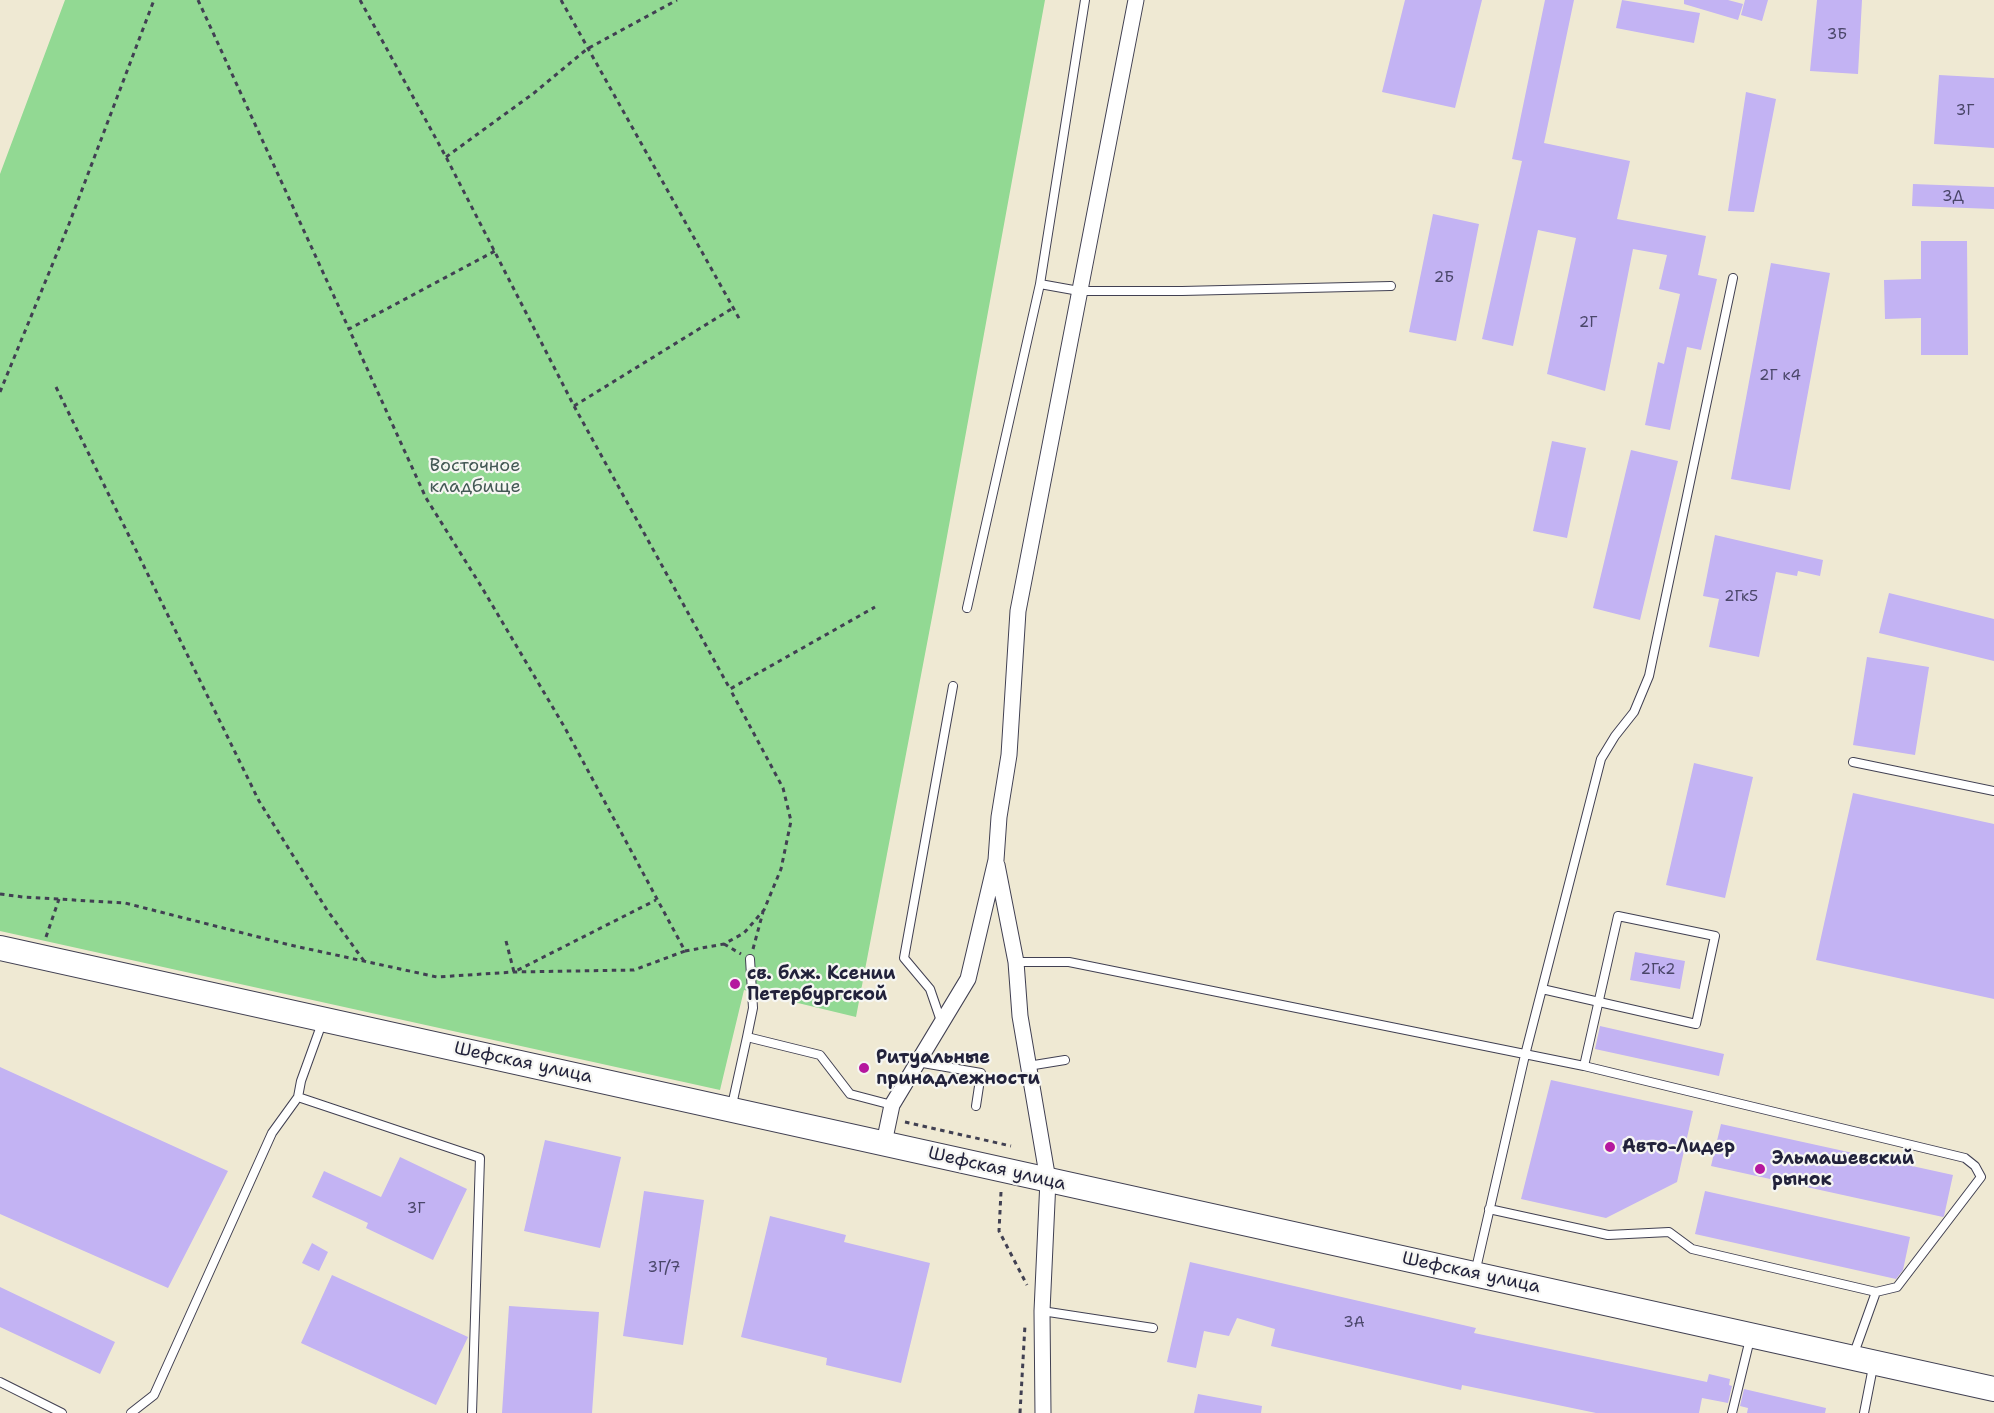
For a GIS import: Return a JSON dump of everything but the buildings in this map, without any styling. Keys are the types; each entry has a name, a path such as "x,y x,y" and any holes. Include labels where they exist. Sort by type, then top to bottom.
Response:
{"main road":[{"name":"Шефская улица","path":"0,948 1994,1389"}],"street":[{"path":"884,1143 890,1112 941,1021 968,979 996,860 999,817 1009,756 1018,611 1136,0"},
{"path":"996,860 1016,962 1020,1016 1048,1180 1042,1311 1043,1413"}],"lane":[{"path":"967,608 1041,284 1085,0"},
{"path":"1474,1274 1525,1055 1601,759 1634,712 1649,676 1732,278"},
{"path":"1041,284 1079,291 1391,286"},
{"path":"941,1021 930,989 904,958 953,686"},
{"path":"1853,762 1994,791"},
{"path":"1542,988 1597,1001 1696,1024 1715,936 1618,916 1597,1001 1584,1066"},
{"path":"731,1109 753,1008 750,959"},
{"path":"1016,962 1069,962 1584,1066 1965,1158 1975,1166 1981,1177 1897,1287 1876,1292 1692,1249 1669,1232 1608,1236 1490,1209"},
{"path":"131,1413 154,1395 272,1133 298,1097 301,1081 324,1019"},
{"path":"747,1036 820,1055 850,1094 890,1112"},
{"path":"1028,1066 1065,1060"},
{"path":"917,1062 981,1073 976,1106"},
{"path":"298,1097 480,1158 472,1413"},
{"path":"1864,1413 1864,1360 1876,1292"},
{"path":"1042,1311 1153,1328"},
{"path":"1732,1413 1752,1335"},
{"path":"0,1382 62,1413"}],"path":[{"path":"0,392 69,224 154,0"},
{"path":"198,0 426,498 565,728 685,951"},
{"path":"360,0 446,157 574,406 783,788 790,821 781,869 764,910 750,959 724,944"},
{"path":"561,0 741,320"},
{"path":"446,157 534,93 587,49 677,0"},
{"path":"349,329 495,251"},
{"path":"574,406 733,308"},
{"path":"56,387 259,801 327,910 364,961"},
{"path":"730,689 875,607"},
{"path":"0,894 125,903 290,945 436,977 514,972 634,970 685,951 724,944 744,933 764,910"},
{"path":"40,957 59,899"},
{"path":"514,972 656,900"},
{"path":"506,941 514,972"},
{"path":"890,1112 1011,1146"},
{"path":"1001,1192 999,1231 1027,1285"},
{"path":"1020,1413 1025,1320"}],"green space":[{"name":"Восточное кладбище","path":"65,0 1045,0 937,591 856,1017 744,990 720,1090 0,931 0,174"}],"place":[{"name":"св. блж. Ксении Петербургской","path":"735,984"},
{"name":"Ритуальные принадлежности","path":"864,1068"},
{"name":"Авто-Лидер","path":"1610,1147"},
{"name":"Эльмашевский рынок","path":"1760,1169"}]}
